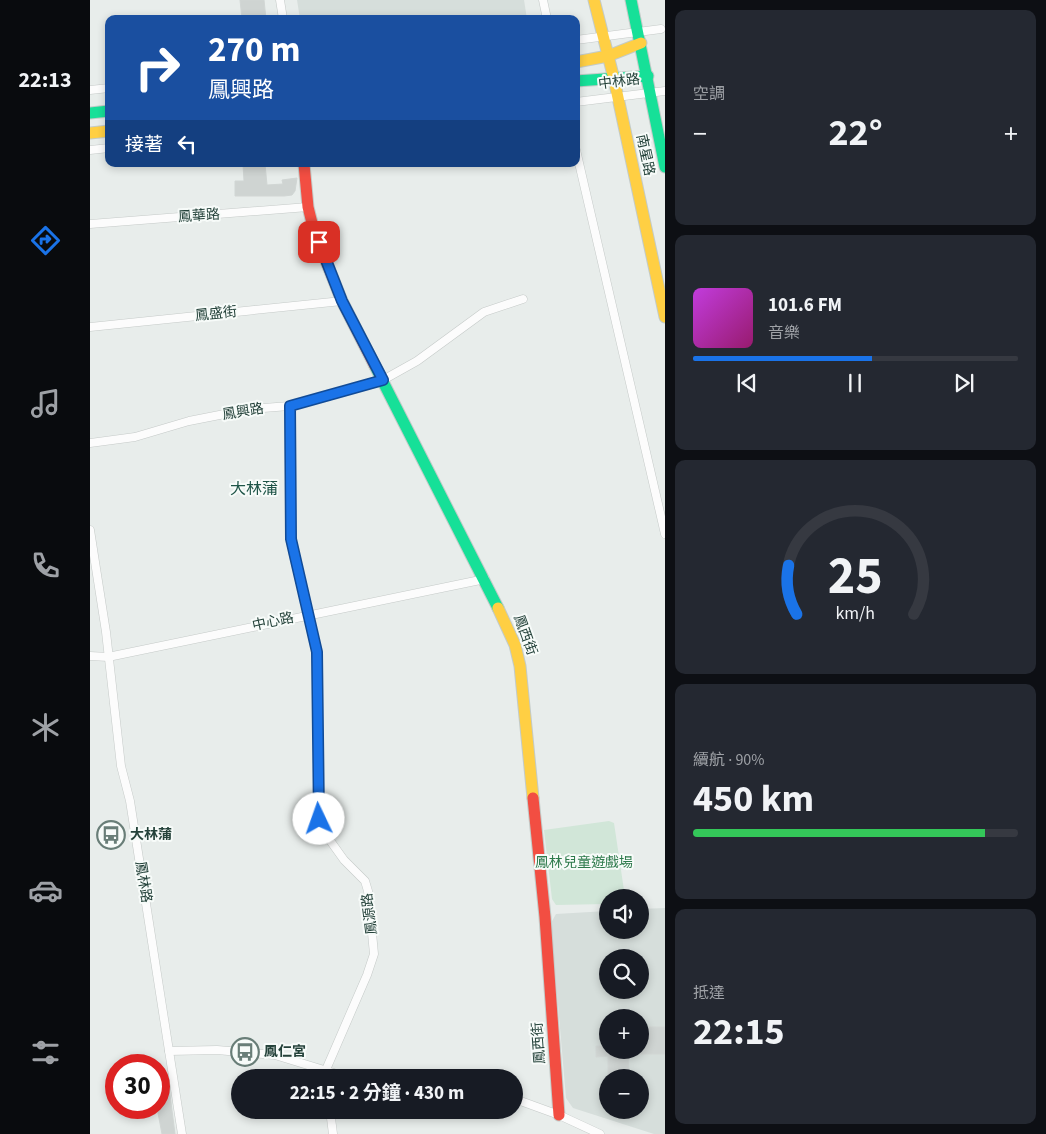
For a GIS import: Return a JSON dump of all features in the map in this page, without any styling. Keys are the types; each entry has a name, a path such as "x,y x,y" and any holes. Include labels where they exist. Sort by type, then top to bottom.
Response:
{"street":[{"path":"280,0 282,15"},
{"path":"543,0 546,15"},
{"name":"南星路","path":"594,0 614,79 616,97 665,317"},
{"name":"南星路","path":"631,0 665,167"},
{"name":"中林路","path":"580,61 608,56 640,38 661,29"},
{"name":"中林路","path":"580,40 602,37 640,38"},
{"name":"中林路","path":"580,81 648,76"},
{"path":"90,90 105,88"},
{"name":"中林路","path":"580,102 665,91"},
{"path":"90,113 105,111"},
{"path":"90,133 105,131"},
{"path":"90,150 105,148"},
{"name":"鳳西街","path":"304,167 308,207 314,231 342,301 485,578 515,644 520,666 545,917 559,1116"},
{"path":"580,167 665,534"},
{"name":"鳳華路","path":"90,224 308,207"},
{"name":"鳳興路","path":"90,443 135,437 189,421 241,411 290,406 383,380 417,361 484,312 523,300"},
{"name":"鳳盛街","path":"90,327 342,301"},
{"name":"鳳源路","path":"290,406 290,525 293,552 317,652 319,819 324,832 344,860 364,881 368,891 373,926 372,963 328,1069"},
{"name":"鳳林路","path":"90,530 121,766 130,801 182,1134"},
{"name":"中心路","path":"90,656 108,657 485,578"},
{"path":"169,1051 217,1050 275,1055 310,1069"},
{"path":"523,1102 600,1134"},
{"path":"331,1119 333,1134"}],"shaded area":[{"path":"297,0 524,0 526,15 299,15"},
{"path":"665,908 665,1134 654,1134 607,1119 649,1119 649,1069 599,1069 599,1116 573,1108 566,1098 551,923 556,914 599,911 599,939 649,939 649,909"}],"green space":[{"name":"鳳林兒童遊戲場","path":"609,821 614,823 624,889 599,889 599,904 556,905 552,899 544,830"}],"building":[{"path":"240,0 264,0 266,15 242,15"},
{"path":"243,167 265,167 267,185 283,184 282,180 297,178 295,191 292,195 235,196 235,181 244,181"},
{"path":"649,1027 665,1027 665,1054 649,1054"},
{"path":"596,1046 599,1046 599,1057 596,1057"},
{"path":"608,1059 628,1059 629,1069 608,1069"},
{"path":"170,1095 175,1134 162,1134 159,1119 170,1119"}],"traffic: fast":[{"path":"631,0 665,167"},
{"path":"580,81 648,76"},
{"path":"90,113 105,111"},
{"path":"375,366 498,608"}],"traffic: slow":[{"path":"594,0 614,79 665,317"},
{"path":"580,61 608,56 641,43"},
{"path":"90,133 105,131"},
{"path":"498,608 515,645 520,666 533,798"}],"traffic: jam":[{"path":"304,167 308,207 314,231 342,301 375,366"},
{"path":"533,798 545,917 559,1115"}],"place":[{"name":"大林蒲","path":"111,835"},
{"name":"鳳仁宮","path":"245,1052"}],"district":[{"name":"大林蒲","path":"254,489"}],"route":[{"path":"319,242 342,301 383,380 290,406 291,539 317,652 319,819"}]}
